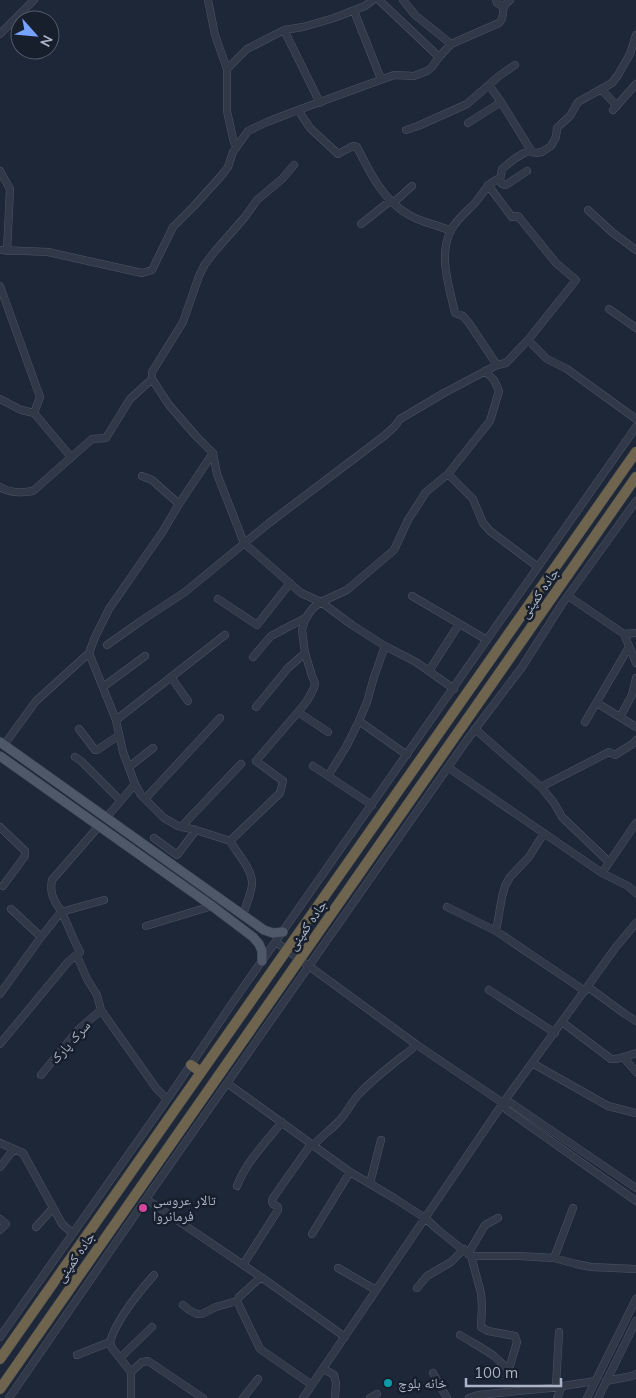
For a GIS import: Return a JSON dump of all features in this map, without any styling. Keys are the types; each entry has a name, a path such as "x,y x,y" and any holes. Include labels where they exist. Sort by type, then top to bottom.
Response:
{"highway":[{"name":"جاده کمپنی","path":"0,1359 636,452"},
{"name":"جاده کمپنی","path":"0,1389 636,477"},
{"path":"191,1065 201,1072"}],"main road":[{"path":"2,744 243,916 264,930 273,933 283,932"},
{"path":"0,756 253,936 262,951 262,961"}],"street":[{"path":"0,34 34,0"},
{"path":"208,0 215,35 226,69 227,117 232,139 238,145"},
{"path":"226,69 247,49 284,30 303,27 334,18 365,6 373,0"},
{"path":"379,0 439,57"},
{"path":"403,0 415,15 451,44"},
{"path":"496,0 503,8"},
{"path":"0,172 10,189 8,234 4,251 48,252 142,273 152,270 173,227 221,176 228,166 233,152 248,131 381,79 394,75 414,76 427,71 451,44 499,23 502,18 503,8 510,0"},
{"path":"354,10 381,79"},
{"path":"284,30 320,103"},
{"path":"527,171 506,185 502,184 500,180 504,166 524,153 542,152 551,146 556,137 557,128 570,116 578,102 612,83 630,54 636,35"},
{"path":"406,130 467,104 499,76 515,65"},
{"path":"601,90 616,108 636,84"},
{"path":"489,85 502,102 532,152"},
{"path":"468,123 502,102"},
{"path":"298,110 310,128 338,154 353,146 357,147 380,188 392,202 411,216 451,231"},
{"path":"294,165 282,179 258,200 206,264 199,276 183,322 152,372 152,378 169,405 213,453 217,474 244,543 302,593 320,602 352,626 416,662 454,688"},
{"path":"497,365 469,323 463,316 455,313 444,260 451,231 463,213 473,205 488,185 498,179 500,180"},
{"path":"108,645 185,592 269,522 384,436 400,419 497,365 506,363 528,340 576,280 556,262 518,216 512,217 488,185"},
{"path":"361,224 412,186"},
{"path":"588,210 613,233 636,250"},
{"path":"0,228 8,234"},
{"path":"0,286 40,397 34,413"},
{"path":"609,309 636,328"},
{"path":"528,340 547,359 567,370 636,419"},
{"path":"230,841 280,793 283,781 256,762 307,701 314,688 315,683 305,653 302,630 307,616 320,602 347,590 394,550 408,520 426,492 448,474 490,421 499,391 494,380 485,372"},
{"path":"1,490 24,493 33,491 92,439 106,438 130,399 152,378"},
{"path":"0,399 20,410 34,413 71,457"},
{"path":"0,1337 636,427"},
{"path":"2,744 36,701 89,653 109,609 163,531 213,453"},
{"path":"448,474 473,500 483,523 490,531 538,567"},
{"path":"142,476 152,480 179,504"},
{"path":"9,1398 227,1083 475,729 522,667 568,596 636,502"},
{"path":"218,599 257,625 290,584"},
{"path":"412,596 487,640"},
{"path":"568,596 624,634 636,663"},
{"path":"253,657 271,636 307,616"},
{"path":"429,671 459,624"},
{"path":"624,634 636,633"},
{"path":"116,720 225,635"},
{"path":"328,776 346,746 367,702 385,646"},
{"path":"585,722 629,647"},
{"path":"89,653 116,720 118,736 128,767 141,795 164,818 181,827 230,841 236,853 245,863 252,884 243,916"},
{"path":"256,707 288,668 305,653"},
{"path":"103,687 145,656"},
{"path":"171,677 188,701"},
{"path":"620,717 632,695 636,678"},
{"path":"597,703 636,727"},
{"path":"298,712 328,732"},
{"path":"145,799 220,718"},
{"path":"358,721 407,754"},
{"path":"79,729 96,750 118,736"},
{"path":"475,729 541,787 562,817 609,862"},
{"path":"541,787 609,752 615,755 636,740"},
{"path":"128,767 153,748"},
{"path":"75,757 120,800"},
{"path":"181,827 241,764"},
{"path":"313,766 372,805"},
{"path":"449,768 602,873 628,886 636,893"},
{"path":"106,818 135,784"},
{"path":"602,873 636,823"},
{"path":"0,1044 68,962 80,952 61,912 52,898 51,884 52,880 99,826"},
{"path":"0,827 26,851 3,886"},
{"path":"154,838 178,855 196,830"},
{"path":"496,931 505,886 510,877 529,857 544,833"},
{"path":"0,994 2,986 61,912 104,900"},
{"path":"146,926 212,906"},
{"path":"447,908 496,931 636,1021"},
{"path":"11,909 41,937"},
{"path":"303,1398 503,1103 616,947 636,923"},
{"path":"276,942 416,1045 503,1103 507,1110 636,1201"},
{"path":"77,956 86,980 97,995 101,1010 156,1088 167,1099"},
{"path":"489,990 555,1033"},
{"name":"سرک پارک","path":"41,1075 78,1030 101,1010"},
{"path":"562,1022 610,1059 624,1058 636,1053"},
{"path":"242,1265 278,1210 278,1207 273,1204 273,1198 312,1145 345,1115 360,1092 416,1045"},
{"path":"624,1058 636,1072"},
{"path":"532,1063 608,1106 636,1113"},
{"path":"227,1083 350,1172 425,1218 468,1253 481,1293 481,1327 488,1331 514,1336 516,1339 517,1342 509,1369 504,1367 499,1360 486,1350 460,1335"},
{"path":"503,1103 511,1103 636,1188"},
{"path":"237,1186 240,1177 250,1162 282,1122"},
{"path":"370,1184 381,1140"},
{"path":"0,1143 23,1153 62,1224 72,1234"},
{"path":"0,1167 14,1149"},
{"path":"312,1234 350,1172"},
{"path":"146,1199 346,1337"},
{"path":"36,1227 53,1208"},
{"path":"554,1258 573,1208"},
{"path":"416,1288 427,1276 468,1253 485,1225 498,1218"},
{"path":"0,1219 6,1224 0,1230"},
{"path":"468,1253 554,1258 591,1267 636,1269"},
{"path":"338,1268 376,1290"},
{"path":"131,1398 131,1372 112,1348 110,1342 120,1321 154,1275"},
{"path":"183,1305 196,1314 202,1314 216,1307 237,1301 261,1277"},
{"path":"588,1398 636,1299"},
{"path":"237,1301 260,1349 312,1386"},
{"path":"598,1398 636,1321"},
{"path":"120,1358 152,1327"},
{"path":"556,1398 559,1386 560,1332"},
{"path":"77,1356 110,1342"},
{"path":"131,1372 142,1362 148,1361 203,1398"},
{"path":"324,1369 334,1376 336,1382 335,1398"},
{"path":"433,1373 447,1398"},
{"path":"606,1380 636,1374"},
{"path":"243,1398 258,1379"},
{"path":"470,1398 596,1381"},
{"path":"370,1398 377,1394"}],"place":[{"name":"تالار عروسی فرمانروا","path":"143,1208"},
{"name":"خانه بلوچ","path":"388,1383"}]}
